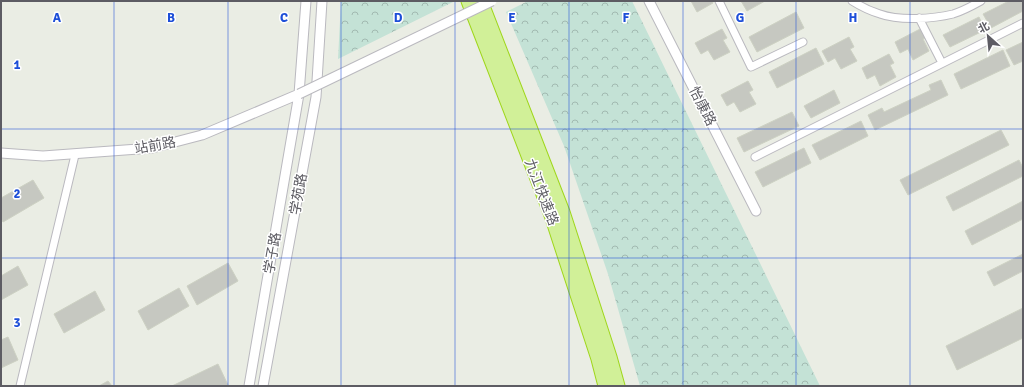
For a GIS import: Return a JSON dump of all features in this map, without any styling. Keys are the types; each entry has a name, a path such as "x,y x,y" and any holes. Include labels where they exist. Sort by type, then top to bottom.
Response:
{"highway":[{"name":"九江快速路","path":"468,1 551,215 598,359 605,386"},
{"name":"九江快速路","path":"482,1 563,212 618,386"}],"street":[{"name":"学子路","path":"249,386 300,94 306,1"},
{"name":"学苑路","path":"263,386 316,97 322,1"},
{"name":"站前路","path":"1,153 43,156 152,148 202,135 300,94 492,1"},
{"name":"怡康路","path":"650,1 756,212"},
{"path":"719,1 751,67 803,42"},
{"path":"852,1 859,6 881,15 903,18 931,18 953,14 972,3 981,1"},
{"path":"919,18 942,63"},
{"path":"755,157 1023,23"},
{"path":"20,386 75,154"}],"green space":[{"path":"341,1 453,1 453,2 338,59"},
{"path":"528,1 632,1 820,386 640,386 608,274 564,146 506,12"}],"building":[{"path":"691,1 712,1 713,3 697,12"},
{"path":"741,1 765,1 747,11"},
{"path":"1009,1 1023,1 1023,11 991,28 983,14"},
{"path":"796,12 804,28 757,52 749,37"},
{"path":"979,17 985,30 950,47 943,35"},
{"path":"922,28 927,37 923,39 929,51 913,60 908,49 900,53 895,42"},
{"path":"722,29 727,38 723,40 730,52 714,60 708,50 701,54 695,43"},
{"path":"849,37 854,47 850,49 857,61 841,69 835,58 828,62 822,51"},
{"path":"1023,42 1023,61 1014,65 1006,50"},
{"path":"816,48 824,64 777,88 769,72"},
{"path":"1003,50 1010,66 961,89 954,74"},
{"path":"889,54 894,63 890,65 896,77 880,86 875,75 867,79 862,68"},
{"path":"941,80 948,95 875,130 868,115 882,108 884,112 931,90 929,85"},
{"path":"748,81 753,90 749,92 756,104 740,112 734,102 727,106 721,95"},
{"path":"834,90 840,103 811,118 804,106"},
{"path":"792,112 799,126 744,152 737,138"},
{"path":"861,121 868,136 820,160 812,145"},
{"path":"1001,130 1009,145 908,195 900,180"},
{"path":"804,148 811,163 763,187 755,172"},
{"path":"1019,160 1023,168 1023,176 953,211 946,197"},
{"path":"33,180 44,198 3,222 1,218 1,198"},
{"path":"1023,201 1023,219 972,245 965,231"},
{"path":"1023,254 1023,271 994,286 987,272"},
{"path":"228,263 238,281 197,305 187,286"},
{"path":"18,266 28,285 1,300 1,276"},
{"path":"179,288 189,306 148,330 138,311"},
{"path":"95,291 105,310 64,333 54,314"},
{"path":"1023,308 1023,338 957,370 946,346"},
{"path":"8,337 18,360 1,368 1,340"},
{"path":"218,364 228,385 172,386"},
{"path":"108,381 112,386 99,386"}]}
